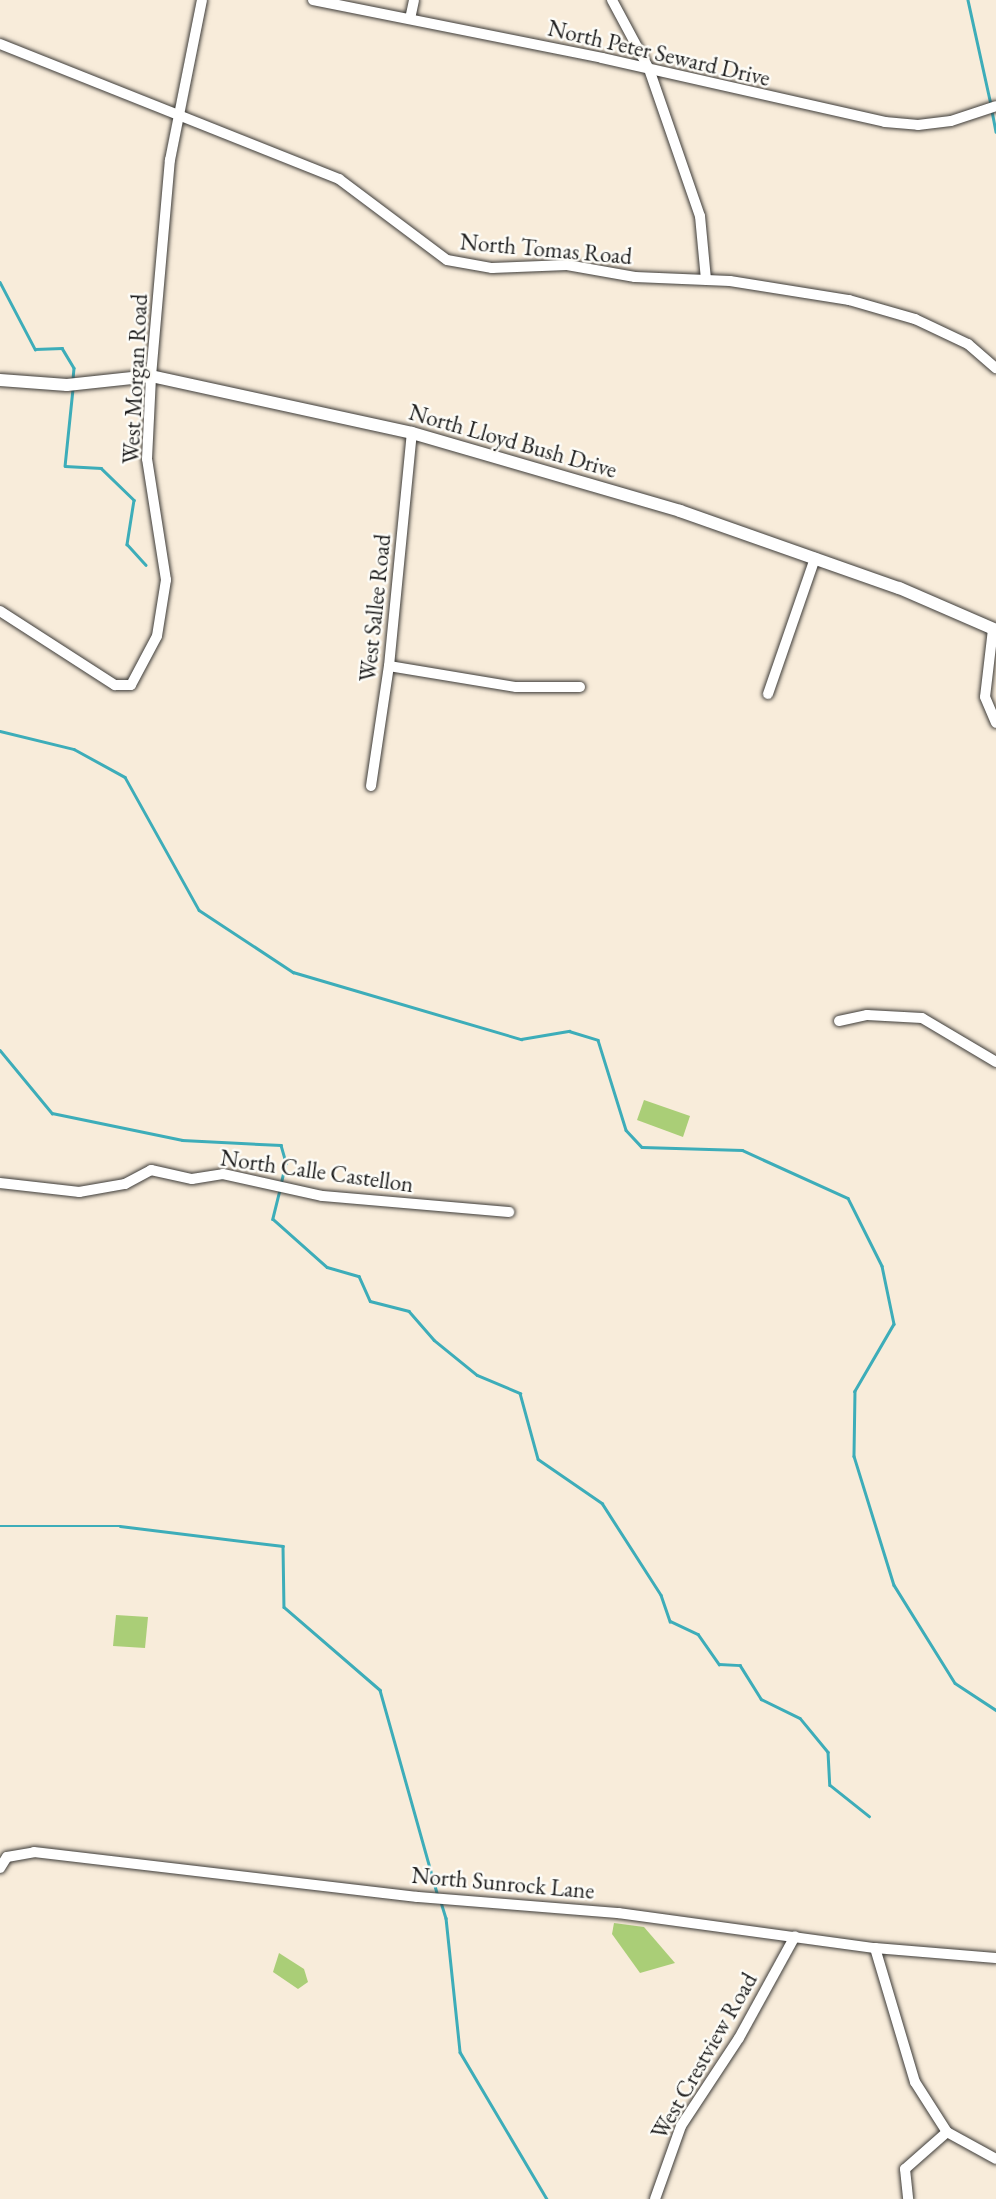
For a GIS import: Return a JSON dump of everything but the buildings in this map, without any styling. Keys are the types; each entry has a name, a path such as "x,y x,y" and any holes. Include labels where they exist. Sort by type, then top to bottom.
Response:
{"street":[{"name":"West Morgan Road","path":"0,611 115,685 131,685 157,636 166,580 147,460 151,376 177,113 202,0"},
{"name":"North Peter Seward Drive","path":"313,0 896,123 951,121 996,106"},
{"path":"410,19 414,0"},
{"path":"612,0 649,69 700,216 706,280"},
{"name":"North Tomas Road","path":"0,44 339,178 447,260 492,268 567,265 635,277 706,280 849,300 915,319 968,344 996,368"},
{"name":"North Lloyd Bush Drive","path":"0,380 67,385 151,376 412,433 680,511 899,588 994,630"},
{"name":"West Sallee Road","path":"371,786 389,666 412,433"},
{"path":"768,694 815,558"},
{"path":"994,630 985,696 996,723"},
{"path":"389,666 516,687 580,687"},
{"path":"839,1021 867,1015 922,1018 996,1062"},
{"name":"North Calle Castellon","path":"0,1183 79,1192 125,1184 151,1170 192,1179 223,1174 322,1196 509,1212"},
{"name":"North Sunrock Lane","path":"0,1868 7,1857 34,1852 795,1936 875,1948 996,1958"},
{"name":"West Crestview Road","path":"655,2199 681,2126 739,2038 795,1936"},
{"path":"875,1948 915,2082 947,2132 996,2159"},
{"path":"908,2199 905,2169 947,2132"}],"green space":[{"path":"644,1100 690,1116 683,1137 637,1120"},
{"path":"116,1615 148,1617 145,1648 113,1646"},
{"path":"614,1923 644,1927 675,1963 640,1973 612,1934"},
{"path":"279,1953 304,1969 308,1982 298,1989 273,1972"}],"waterway":[{"path":"968,0 991,105"},
{"path":"992,111 996,132"},
{"path":"0,282 35,349 62,348 74,368 73,379"},
{"path":"73,389 65,466 101,468 134,500 127,544 146,565"},
{"path":"0,731 74,749 125,777 199,910 293,972 521,1039 569,1031 598,1040 626,1130 642,1147 742,1150 848,1198 882,1266 894,1324 855,1391 854,1456 894,1585 955,1683 996,1710"},
{"path":"0,1050 52,1113 182,1140 281,1145 286,1163 281,1184"},
{"path":"280,1190 273,1219 327,1267 359,1276 370,1301 409,1311 434,1340 477,1375 520,1393 538,1459 602,1503 661,1595 670,1621 698,1634 719,1664 740,1665 761,1699 800,1718 828,1752 830,1785 869,1816"},
{"path":"0,1526 120,1526 283,1546 284,1607 380,1690 438,1896"},
{"path":"441,1902 446,1918 460,2052 547,2199"}]}
